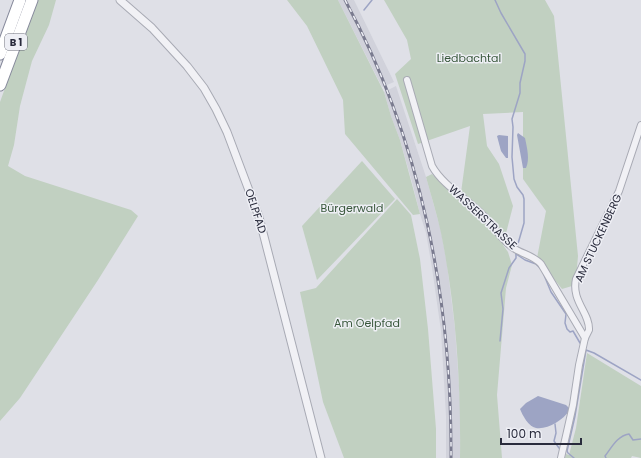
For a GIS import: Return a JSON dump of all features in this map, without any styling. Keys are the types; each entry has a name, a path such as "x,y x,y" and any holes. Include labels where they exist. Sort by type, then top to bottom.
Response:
{"highway":[{"name":"B 1","path":"0,54 20,0"},
{"name":"B 1","path":"0,85 32,0"}],"street":[{"name":"OELPFAD","path":"120,0 152,28 187,66 204,88 216,108 227,132 259,217 321,458"},
{"name":"WASSERSTRASSE","path":"407,80 432,166 435,171 455,191 484,216 513,248 535,258 544,267 586,336"},
{"name":"AM STUCKENBERG","path":"586,336 589,327 580,307 575,290 576,279 617,197 641,125"},
{"path":"636,141 641,146"},
{"path":"561,458 586,336"}],"shaded area":[{"path":"338,0 354,0 394,82 382,87"},
{"path":"396,86 426,177 441,231 447,264 455,329 461,414 460,458 446,458 446,416 441,331 432,268 426,233 400,140 384,92"}],"green space":[{"path":"37,0 56,0 49,25 32,61 20,106 14,145 8,166 25,176 131,210 138,216 98,280 20,398 0,421 0,102"},
{"path":"287,0 338,0 384,92 400,140 420,214 413,215 345,134 343,100 307,26"},
{"name":"Liedbachtal","path":"384,0 545,0 554,16 578,256 576,279 574,279 572,286 562,289 537,258 546,211 523,179 523,112 483,114 487,146 499,164 513,206 503,245 508,252 512,265 506,288 497,395 502,458 460,458 460,402 454,317 441,233 426,177 432,174 460,200 470,126 418,144 395,74 411,59 407,40"},
{"name":"Bürgerwald","path":"362,161 395,199 317,280 302,226"},
{"name":"Am Oelpfad","path":"397,199 411,215 420,259 428,329 436,429 436,458 344,458 323,402 300,292 316,288"},
{"path":"587,353 641,386 641,458 632,456 631,458 565,458 566,454 569,455 576,428"}],"water":[{"path":"518,133 525,138 528,157 526,168 523,168 517,135"},
{"path":"497,136 508,136 508,158 506,158 501,151"},
{"path":"538,396 566,405 569,408 569,411 559,421 550,426 540,428 533,427 526,420 520,409 526,403"}],"waterway":[{"path":"364,10 372,0"},
{"path":"495,0 525,54 520,83 520,93 512,119 512,157 514,179 524,199 524,223 517,247"},
{"path":"500,341 503,309 501,293 509,268 516,258 516,251"},
{"path":"516,254 525,260 536,264 540,268"},
{"path":"544,275 551,292 566,314 565,323 567,329 570,332 573,331 580,343"},
{"path":"574,458 567,451 575,416 586,350 641,380"},
{"path":"555,424 556,433 554,441 559,448"},
{"path":"606,458 605,456 615,442 621,437 629,434 633,440 641,439"}],"railway":[{"path":"345,0 371,53 394,108 412,165 427,222 438,280 446,339 450,398 451,458"}]}
